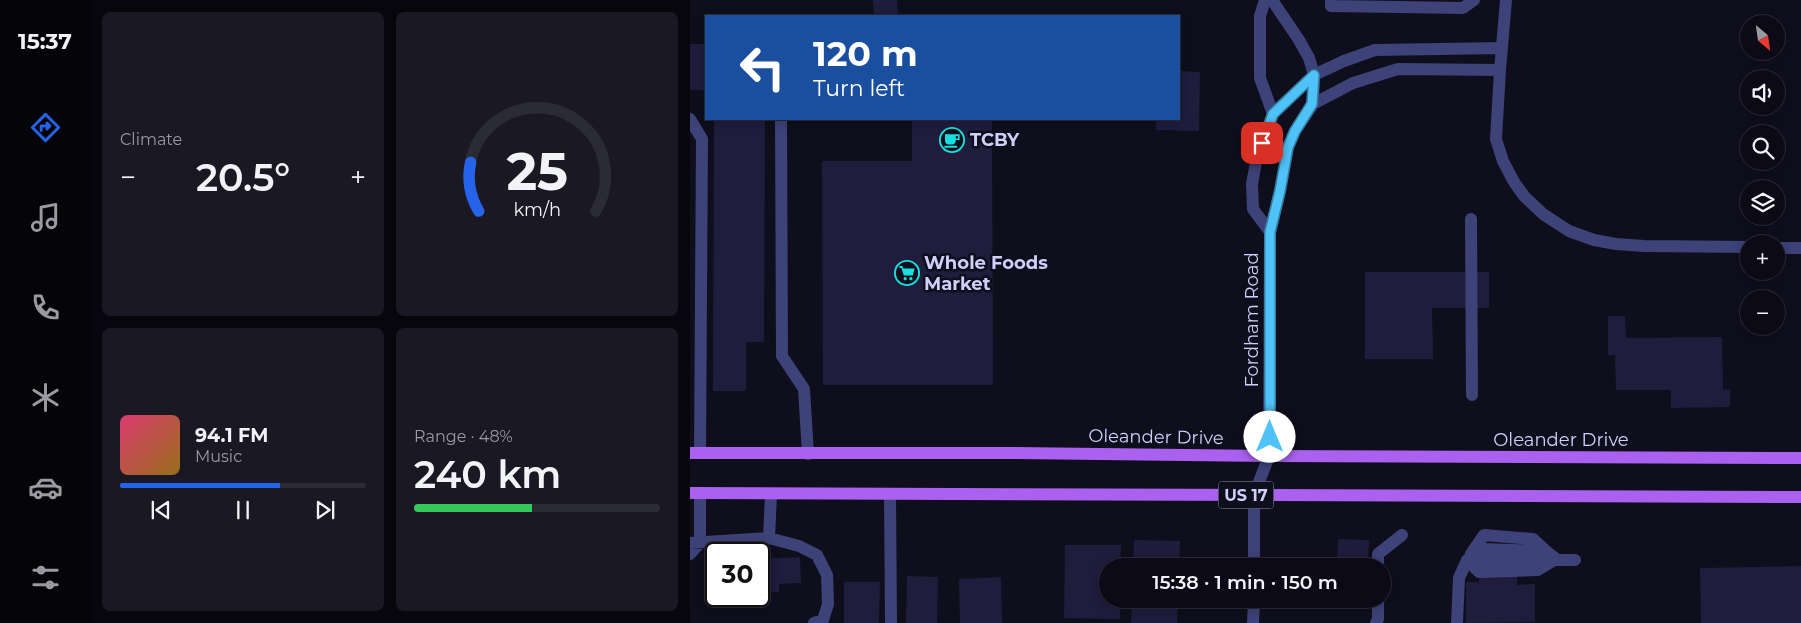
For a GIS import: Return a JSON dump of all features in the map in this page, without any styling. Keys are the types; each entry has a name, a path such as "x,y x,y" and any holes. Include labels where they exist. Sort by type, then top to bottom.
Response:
{"main road":[{"name":"Oleander Drive","path":"695,453 1801,458"},
{"name":"US 17","path":"695,493 1801,497"}],"street":[{"path":"1265,0 1260,16 1260,78 1273,114 1314,75 1344,61 1375,50 1502,48"},
{"name":"Fordham Road","path":"1254,494 1270,456 1270,232 1288,147 1295,131 1312,104 1314,75 1309,58 1299,40 1272,0"},
{"path":"1331,0 1331,6 1463,8 1474,0"},
{"path":"1506,0 1496,139 1503,161 1524,196 1543,214 1569,231 1594,240 1644,246 1740,248"},
{"path":"1312,104 1353,83 1398,69 1500,70"},
{"name":"Fordham Road","path":"1270,232 1253,209 1252,184 1256,162 1273,114"},
{"path":"690,118 702,139 695,343 695,453"},
{"path":"780,120 782,356 804,389 808,454"},
{"path":"1471,220 1472,395"},
{"path":"1785,248 1801,248"},
{"path":"690,554 695,543 695,493"},
{"path":"769,538 771,494"},
{"path":"890,494 891,623"},
{"path":"1254,494 1254,558"},
{"path":"1378,558 1378,554 1402,535"},
{"path":"695,543 769,538 799,546 818,555 827,575 828,604 822,620 814,623"},
{"path":"1457,623 1459,578 1467,560 1480,548 1546,551 1556,560"},
{"path":"1467,560 1575,560"},
{"path":"1254,608 1254,623"},
{"path":"1376,623 1378,608"}],"building":[{"path":"873,0 897,0 898,15 874,15"},
{"path":"690,44 705,44 705,90 690,90"},
{"path":"1180,71 1200,72 1199,131 1156,130 1156,120 1180,120"},
{"path":"714,120 765,120 764,342 746,342 746,391 713,391"},
{"name":"Whole Foods Market","path":"912,120 992,120 993,385 823,385 822,161 912,161"},
{"path":"1365,272 1489,272 1489,308 1432,308 1433,359 1365,359"},
{"path":"1608,316 1625,316 1626,338 1722,337 1723,390 1730,389 1730,407 1671,408 1671,390 1616,390 1615,355 1608,355"},
{"path":"1338,539 1369,540 1368,558 1337,558"},
{"path":"1134,540 1180,541 1179,558 1133,558"},
{"path":"1481,543 1518,544 1517,585 1535,584 1535,622 1466,623 1466,582 1479,582"},
{"path":"1065,545 1121,545 1120,558 1099,558 1099,608 1120,608 1120,619 1064,618"},
{"path":"800,557 801,583 779,584 779,592 770,592 770,558"},
{"path":"1801,566 1801,623 1701,623 1700,568"},
{"path":"907,576 938,577 937,623 906,623"},
{"path":"1001,577 1002,623 960,623 959,579"},
{"path":"844,582 880,582 879,623 844,623"},
{"path":"1132,608 1178,608 1177,623 1131,623"}],"place":[{"name":"TCBY","path":"952,140"},
{"name":"Whole Foods Market","path":"907,273"}],"route":[{"path":"1262,143 1273,114 1314,75 1312,104 1295,131 1288,147 1270,232 1270,437"}]}
